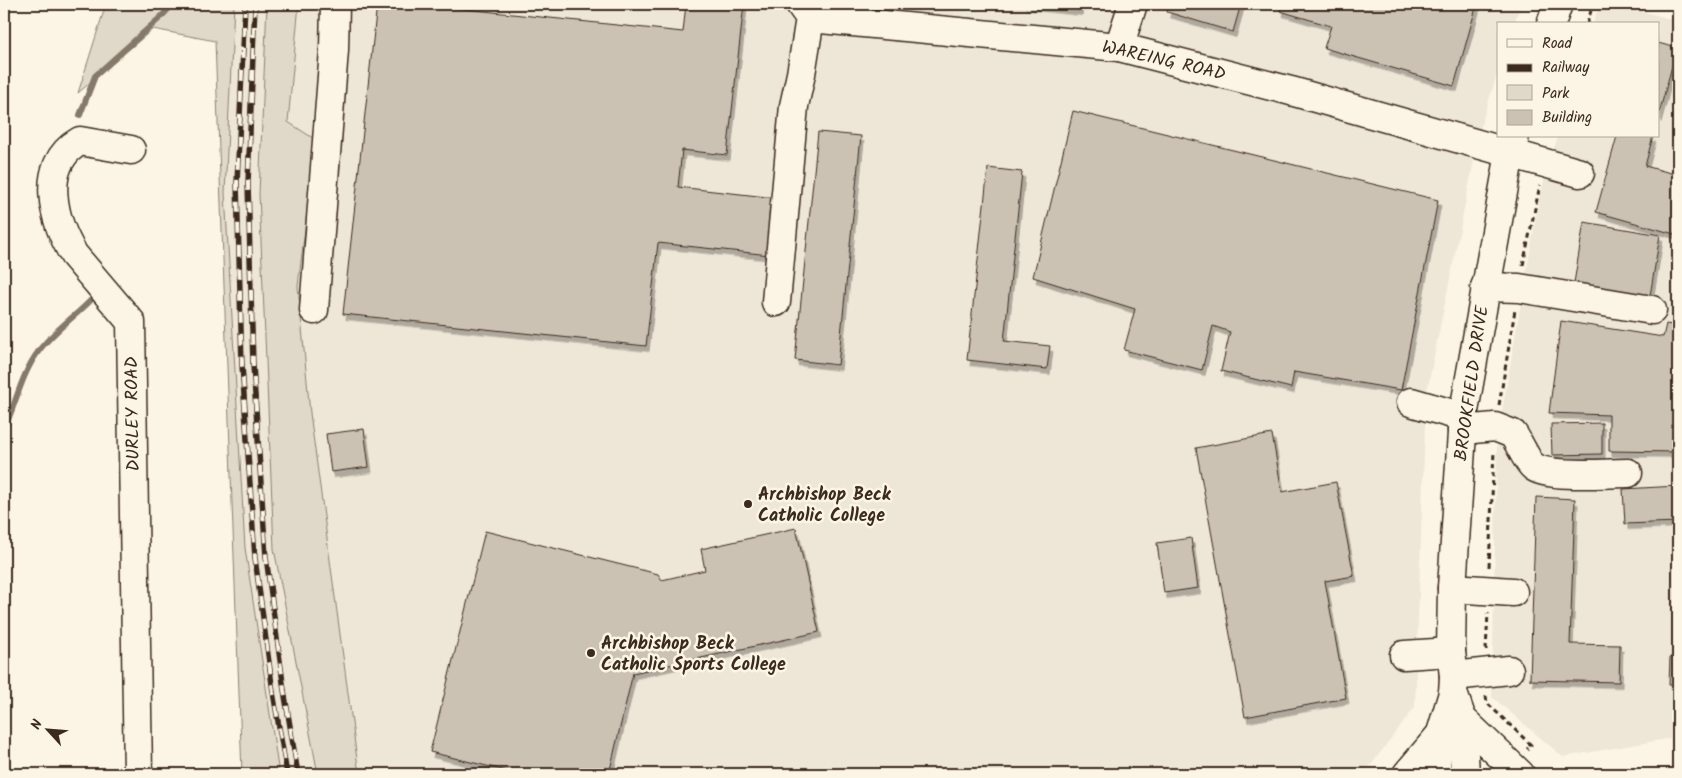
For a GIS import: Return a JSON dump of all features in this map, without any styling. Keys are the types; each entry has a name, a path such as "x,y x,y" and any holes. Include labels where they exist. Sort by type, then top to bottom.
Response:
{"street":[{"path":"314,310 334,50 335,4"},
{"path":"1119,47 1133,4"},
{"path":"1552,22 1558,4"},
{"path":"776,302 794,106 801,74 805,11"},
{"name":"WAREING ROAD","path":"805,11 1119,47 1291,91 1513,144 1580,173"},
{"name":"DURLEY ROAD","path":"131,150 80,141 66,151 59,160 54,186 57,216 74,256 131,322 138,774"},
{"name":"BROOKFIELD DRIVE","path":"1465,774 1451,726 1453,674 1452,588 1462,424 1485,287 1513,144"},
{"path":"1485,287 1519,288 1652,310"},
{"path":"1411,402 1462,424 1495,427 1513,434 1532,466 1541,470 1564,474 1628,473"},
{"path":"1452,588 1513,592"},
{"path":"1404,655 1453,674 1509,670"},
{"path":"1407,774 1451,726 1520,774"},
{"name":"BROOKFIELD DRIVE","path":"1436,774 1436,761 1451,726"}],"path":[{"path":"1588,22 1593,4"}],"shaded area":[{"path":"234,4 267,4 259,194 274,549 318,774 279,774 245,548 225,193"},
{"path":"299,4 1521,4 1515,22 1497,22 1497,75 1482,121 1426,396 1415,707 1364,774 359,774 310,413 298,286 315,140 288,122"},
{"path":"1599,4 1615,4 1678,21 1678,737 1563,757 1492,697 1497,440 1540,194 1557,138 1660,138 1660,22 1594,22"}],"green space":[{"path":"106,4 234,4 225,193 245,548 279,774 242,774 215,41 153,29 78,93"},
{"path":"267,4 299,4 288,122 316,140 298,286 310,413 359,774 318,774 274,549 259,194"}],"building":[{"path":"377,4 417,4 683,32 686,4 744,4 727,155 682,150 678,187 776,198 770,255 658,243 646,346 343,314"},
{"path":"1022,4 1080,4 1079,10"},
{"path":"1169,4 1241,4 1233,32 1167,12"},
{"path":"1282,4 1477,4 1454,86 1324,48 1331,26 1280,11"},
{"path":"1660,44 1677,48 1660,110"},
{"path":"1073,111 1438,200 1401,390 1294,372 1291,388 1221,371 1230,332 1213,326 1202,370 1124,350 1135,309 1033,277"},
{"path":"818,132 861,136 838,365 795,360"},
{"path":"1616,138 1652,138 1645,166 1678,175 1678,235 1596,212"},
{"path":"988,168 1022,172 1004,341 1050,346 1047,369 967,360"},
{"path":"1584,222 1660,235 1650,296 1574,283"},
{"path":"1561,321 1663,337 1666,324 1678,326 1678,452 1609,451 1609,415 1549,413"},
{"path":"1602,423 1602,454 1552,455 1551,424"},
{"path":"364,429 369,467 331,472 326,434"},
{"path":"1272,434 1282,492 1336,482 1354,576 1325,581 1346,698 1245,717 1196,448"},
{"path":"1678,486 1678,522 1625,524 1623,489"},
{"path":"1536,497 1575,499 1570,644 1620,645 1619,682 1530,680"},
{"name":"Archbishop Beck Catholic Sports College","path":"796,528 819,632 633,673 609,774 519,774 430,752 485,531 658,574 662,580 705,570 701,549"},
{"path":"1191,538 1198,588 1164,593 1157,543"},
{"path":"1670,657 1678,657 1678,685 1669,685"}],"waterway":[{"path":"80,115 95,76 173,4"},
{"path":"4,429 27,370 38,352 50,337 92,299"}],"railway":[{"path":"245,4 237,183 242,365 255,558 273,692 287,774"},
{"path":"255,4 248,183 253,365 266,557 284,690 298,774"}],"place":[{"name":"Archbishop Beck Catholic College","path":"748,504"},
{"name":"Archbishop Beck Catholic Sports College","path":"591,653"}]}
